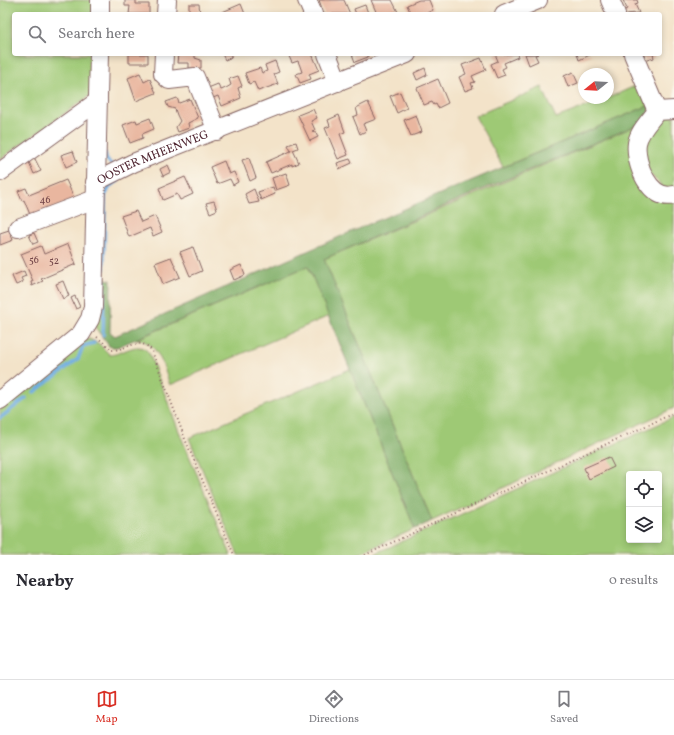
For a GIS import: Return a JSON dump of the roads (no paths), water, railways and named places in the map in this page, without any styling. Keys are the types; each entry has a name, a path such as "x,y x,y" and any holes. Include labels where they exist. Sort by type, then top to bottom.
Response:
{"street":[{"path":"100,0 100,12"},
{"path":"166,12 167,0"},
{"path":"307,0 312,12"},
{"path":"507,12 520,3 538,0"},
{"path":"610,0 615,12"},
{"path":"18,228 95,191 99,56"},
{"path":"164,56 163,74 169,80 195,78 218,131"},
{"path":"328,56 338,82"},
{"name":"OOSTER MHEENWEG","path":"0,400 81,334 86,327 93,307 95,191 133,163 218,131 402,56"},
{"path":"634,56 665,111 640,135 637,153 645,177 652,188 662,195 674,195"},
{"path":"0,172 98,101"}],"waterway":[{"path":"105,153 107,160 112,165"},
{"path":"104,269 105,196 110,186 118,181 117,179"},
{"path":"103,335 104,280"},
{"path":"34,392 78,359 83,346 94,343"},
{"path":"0,418 26,398"}]}
